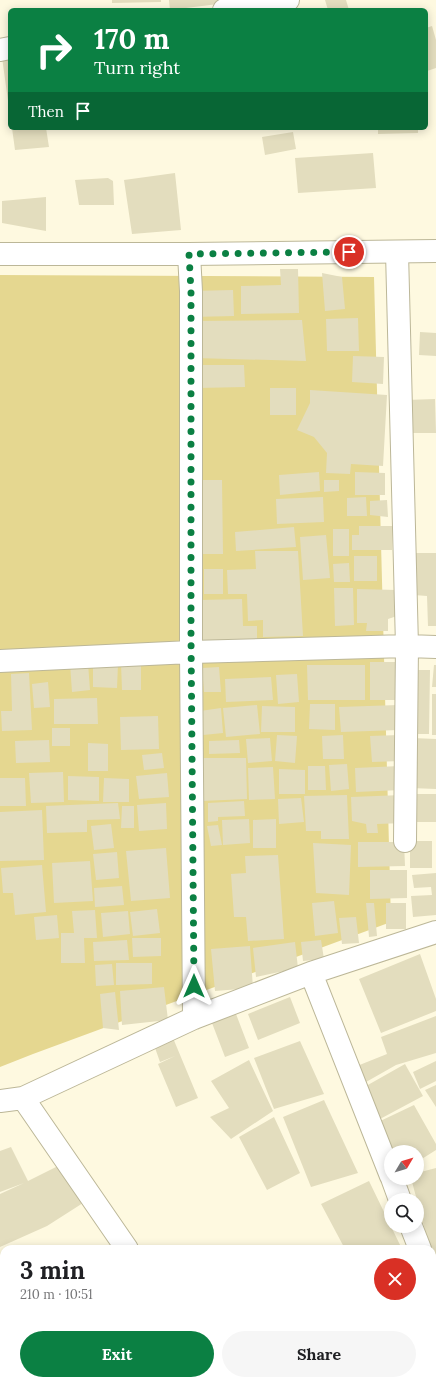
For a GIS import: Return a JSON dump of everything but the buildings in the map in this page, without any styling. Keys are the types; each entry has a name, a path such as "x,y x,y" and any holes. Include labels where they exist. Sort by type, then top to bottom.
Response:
{"street":[{"path":"237,8 288,0"},
{"path":"0,254 189,254 436,251"},
{"path":"397,252 407,646 406,842"},
{"path":"189,254 191,291 194,1018"},
{"path":"0,661 192,652 407,646 436,647"},
{"path":"0,1101 23,1098 194,1018 311,973 436,932"},
{"path":"311,973 384,1159"},
{"path":"23,1098 124,1245"},
{"path":"414,1233 418,1245"}],"shaded area":[{"path":"0,275 374,277 391,922 0,1067"}],"route":[{"path":"194,986 191,636 191,291 189,254 349,252"}]}
